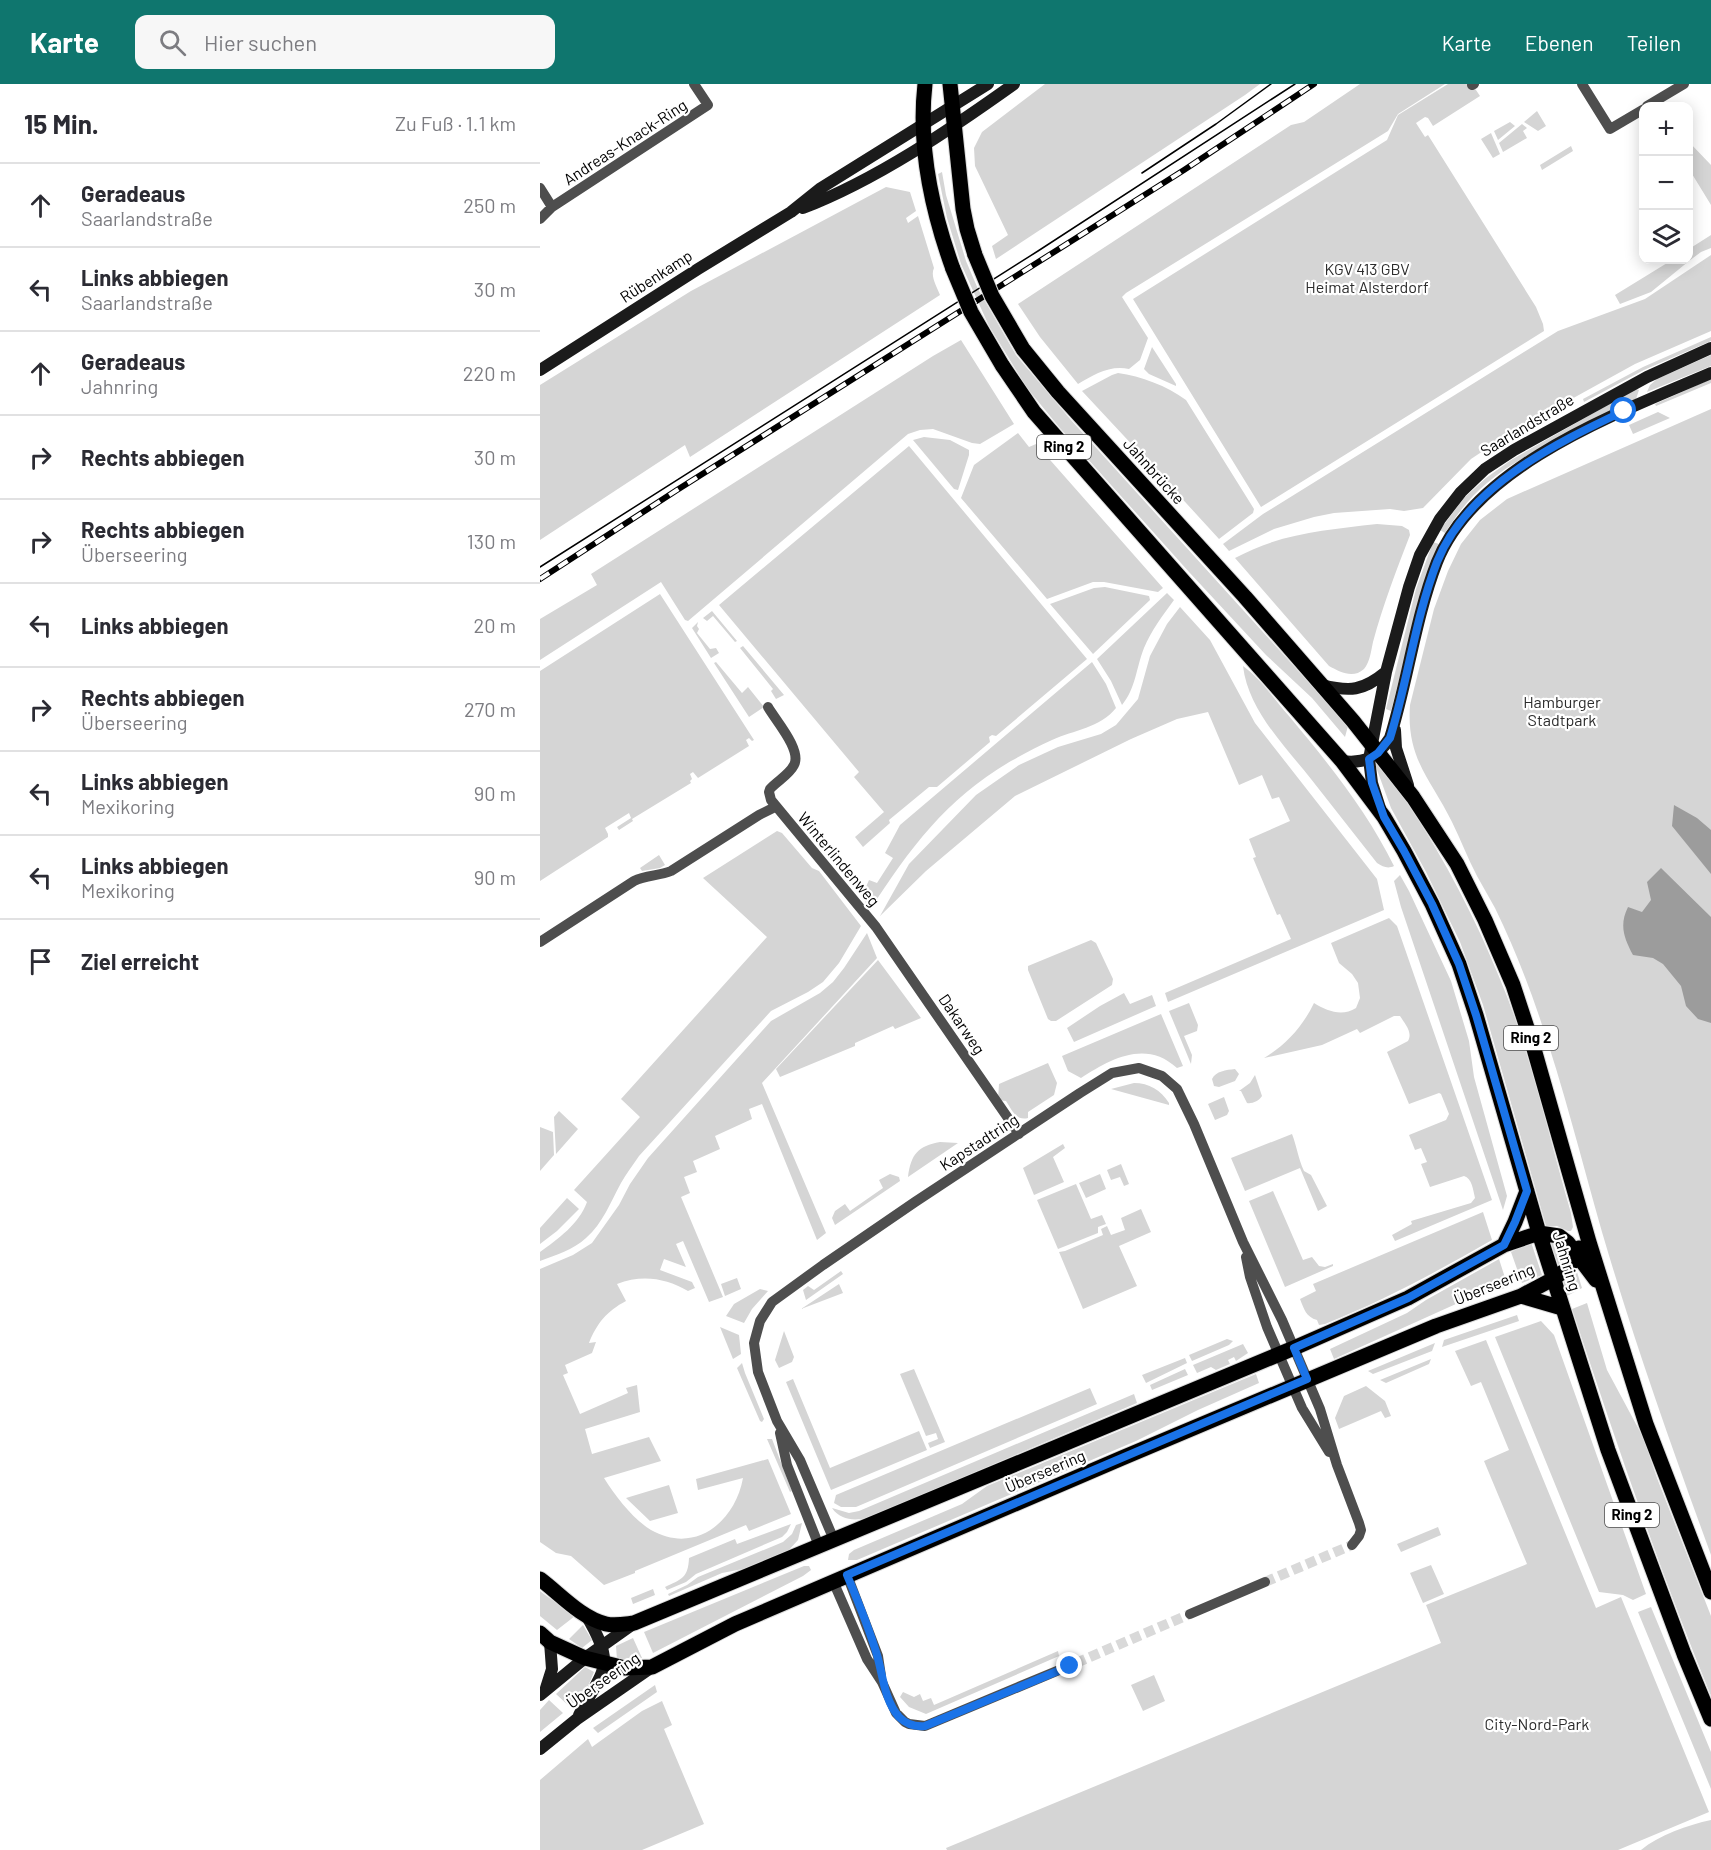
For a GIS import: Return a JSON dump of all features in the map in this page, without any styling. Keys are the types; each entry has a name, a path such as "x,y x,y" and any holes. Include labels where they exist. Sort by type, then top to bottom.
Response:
{"main road":[{"name":"Ring 2","path":"925,84 925,143 937,214 953,268 972,312 1002,365 1034,412 1342,761 1384,817"},
{"name":"Ring 2","path":"950,84 954,126"},
{"name":"Rübenkamp","path":"540,370 791,212 821,188 988,84"},
{"name":"Rübenkamp","path":"791,212 827,199 925,143 954,126 1014,84"},
{"name":"Jahnbrücke","path":"954,126 965,220 975,255 992,296 1023,349 1058,392 1322,685 1373,752 1413,796"},
{"name":"Saarlandstraße","path":"1384,817 1372,783 1373,752 1386,672 1409,587 1420,555 1437,523 1461,492 1485,469 1522,445 1647,377 1711,348"},
{"name":"Saarlandstraße","path":"1373,752 1390,738 1420,619 1438,561 1455,529 1473,506 1493,488 1558,445 1594,425 1711,373"},
{"path":"1322,685 1356,689 1372,683 1386,672"},
{"path":"1396,720 1394,735 1396,747 1403,774 1413,796"},
{"path":"1342,761 1360,762 1373,752"},
{"name":"Jahnring","path":"1413,796 1457,864 1485,920 1513,985 1534,1049 1582,1221 1646,1424 1711,1592"},
{"name":"Jahnring","path":"1384,817 1432,904 1459,964 1553,1279 1612,1460 1684,1654 1711,1719"},
{"path":"1504,1245 1527,1191"},
{"path":"1577,1255 1583,1232 1582,1221"},
{"path":"1539,1233 1559,1236 1568,1243 1603,1288"},
{"name":"Überseering","path":"543,1692 634,1623 1294,1348 1408,1298 1504,1245 1539,1233"},
{"name":"Überseering","path":"540,1749 577,1719 652,1667 735,1624 1307,1379 1436,1326 1521,1296 1567,1269 1577,1255"},
{"path":"1521,1296 1562,1308"},
{"path":"540,1579 586,1615 608,1625 634,1623"},
{"path":"577,1719 599,1682 605,1664 603,1645 586,1615"},
{"path":"545,1637 585,1658 605,1664 624,1668 652,1667"},
{"path":"543,1692 552,1669 545,1637"}],"street":[{"name":"Andreas-Knack-Ring","path":"540,219 552,207 708,105 694,84"},
{"path":"1582,84 1610,129 1639,112"},
{"path":"1655,102 1684,84"},
{"path":"540,188 552,207"},
{"name":"Winterlindenweg","path":"768,707 796,753 792,769 772,786 769,792 771,800 880,931"},
{"name":"Winterlindenweg","path":"540,942 634,881 671,871 775,807"},
{"name":"Dakarweg","path":"880,931 1019,1134"},
{"name":"Kapstadtring","path":"826,1543 787,1465 777,1421 758,1372 754,1343 760,1321 772,1302 881,1224 1112,1073 1125,1070 1139,1068 1162,1076 1177,1089 1243,1242 1282,1320 1320,1408 1337,1465"},
{"name":"Kapstadtring","path":"1243,1242 1250,1276 1279,1354 1305,1414 1337,1465"},
{"path":"1337,1465 1358,1516 1361,1530 1357,1541 1352,1545"},
{"path":"840,1578 878,1656 882,1682 893,1708 900,1718 909,1724 921,1726 1076,1663"},
{"path":"1190,1614 1265,1582"}],"green space":[{"path":"1045,84 1260,84 996,259 992,246 1008,235 975,166 974,148 982,132"},
{"path":"1360,84 1445,84 1398,114 1388,131 1126,293 1122,297 1148,338 1140,360 1129,369 1108,370 1078,384 1040,337 1018,304 1291,125 1304,122"},
{"name":"KGV 413 GBV Heimat Alsterdorf","path":"1448,84 1472,84 1480,96 1433,126 1425,117 1416,123 1425,137 1428,135 1536,307 1544,331 1261,507 1133,299 1387,140 1398,115"},
{"path":"1537,111 1546,126 1538,131 1524,122"},
{"path":"1510,122 1515,126 1498,140 1494,131"},
{"path":"1522,124 1527,128 1523,131 1527,138 1503,152 1499,143"},
{"path":"1491,133 1500,154 1493,158 1481,139"},
{"path":"1571,146 1573,151 1542,170 1540,165"},
{"path":"1693,146 1711,165 1711,205 1693,176"},
{"path":"942,172 946,195 966,261 978,289 1016,355 1071,420 1348,726 1345,737 1312,698 1266,655 1189,572 1027,388 989,326 961,264 947,218 938,174"},
{"path":"886,187 910,192 916,211 906,218 908,223 918,216 934,268 933,278 940,295 690,457 685,445 540,540 540,385 691,291"},
{"path":"1711,235 1711,248 1693,258 1693,246"},
{"path":"1711,255 1711,331 1635,364 1510,433 1471,459 1423,508 1404,511 1390,509 1334,513 1274,529 1229,551 1223,544 1263,514 1558,331 1645,299"},
{"path":"1665,264 1685,264 1651,292 1620,304 1615,295"},
{"path":"1711,337 1711,341 1644,370 1584,402 1583,399 1643,367"},
{"path":"961,340 1014,424 980,444 933,429 908,434 688,621 685,620 661,582 540,660 540,619 597,585 591,574"},
{"path":"1152,347 1176,386 1149,374 1144,369"},
{"path":"1711,355 1711,366 1647,392 1650,385 1657,379"},
{"path":"1118,373 1153,382 1186,400 1254,509 1253,513 1219,539 1082,391"},
{"path":"1711,379 1711,383 1656,406 1655,404"},
{"path":"1636,389 1639,390 1636,399 1601,415 1500,472 1469,500 1445,533 1440,530 1464,498 1511,460"},
{"name":"Hamburger Stadtpark","path":"1711,409 1711,1555 1627,1313 1543,1027 1513,947 1495,908 1416,754 1410,724 1410,705 1434,609 1448,571 1461,544 1480,520 1507,499"},
{"path":"1658,412 1670,418 1633,434 1629,425"},
{"path":"1018,433 1029,447 1036,444 1163,588 1158,592 1093,582 1047,599 961,498 974,465"},
{"path":"924,437 950,440 969,450 958,490 954,489 913,440"},
{"path":"909,446 1087,659 996,736 989,737 990,742 937,787 929,787 889,820 890,823 863,847 855,837 884,812 854,777 859,772 719,605"},
{"path":"1377,524 1402,526 1409,530 1410,535 1385,601 1368,663 1360,672 1347,674 1329,666 1235,558 1287,538"},
{"path":"1433,542 1439,544 1422,590 1391,711 1386,709 1416,589"},
{"path":"1105,587 1149,596 1150,600 1093,654 1050,604 1094,588"},
{"path":"1167,593 1174,600 1147,642 1133,685 1122,705 1097,659"},
{"path":"660,594 754,740 749,738 746,740 749,746 698,778 693,772 690,774 691,783 632,819 633,821 619,830 617,827 631,818 629,813 605,828 608,837 540,881 540,671"},
{"path":"1180,607 1210,640 1255,723 1377,879 1384,910 1168,1002 1165,993 1291,939 1280,914 1277,915 1253,858 1256,857 1249,839 1290,821 1279,797 1272,799 1262,775 1239,785 1208,712 1177,719 1131,739 1015,796 926,871 880,916 909,864 976,795 1019,765 1058,747 1101,734 1116,725 1138,699 1150,656 1167,624"},
{"path":"712,611 737,641 735,642 713,616 707,621 703,618"},
{"path":"698,622 697,633 710,649 716,648 719,653 711,658 692,628"},
{"path":"743,646 784,695 776,699 771,691 773,689 740,648"},
{"path":"716,662 742,693 748,687 764,707 749,717 714,663"},
{"path":"1092,662 1106,684 1116,708 1110,715 1095,724 1036,747 988,776 967,792 931,826 870,910 862,896 869,880 877,883 893,858 885,853 900,825"},
{"path":"1243,666 1267,690 1332,770 1372,826 1394,866 1386,867 1377,863 1269,727 1252,698"},
{"path":"1378,763 1422,825 1447,868 1481,935 1500,979 1539,1094 1571,1213 1573,1227 1571,1231 1557,1226 1546,1226 1483,1005 1460,942 1426,872 1391,808 1375,764"},
{"path":"777,831 782,833 812,868 819,871 861,926 839,963 823,982 771,1011 639,1156 592,1232 570,1249 540,1261 540,1252 567,1230 579,1217 587,1202 574,1190 640,1117 621,1099 767,937 703,878"},
{"path":"659,855 665,865 642,871 640,868"},
{"path":"1400,875 1451,981 1469,1041 1474,1077 1507,1196 1503,1210 1401,907 1394,881"},
{"path":"1389,918 1397,926 1492,1200 1395,1241 1392,1235 1412,1224 1411,1221 1471,1203 1475,1198 1470,1182 1464,1176 1430,1187 1421,1164 1427,1162 1421,1148 1415,1150 1409,1135 1446,1120 1449,1114 1439,1093 1409,1104 1387,1052 1408,1041 1410,1034 1400,1016 1394,1016 1360,1033 1357,1029 1322,1045 1264,1058 1293,1034 1314,1003 1335,1012 1351,1011 1356,1008 1360,998 1358,983 1352,974 1339,963 1331,943"},
{"path":"867,933 877,958 762,1083 826,1233 817,1240 762,1104 749,1109 752,1119 715,1136 720,1149 693,1161 697,1172 684,1177 690,1193 681,1197 723,1297 709,1302 683,1241 676,1244 686,1267 664,1259 660,1270 692,1282 695,1288 688,1291 662,1280 645,1278 617,1284 626,1301 608,1313 595,1329 589,1343 596,1342 592,1353 565,1365 568,1373 563,1375 580,1414 628,1393 626,1388 637,1385 640,1412 585,1429 592,1454 649,1437 661,1461 604,1478 625,1507 651,1530 667,1537 683,1539 710,1530 731,1508 739,1494 743,1478 698,1490 696,1479 768,1459 791,1514 749,1531 746,1525 604,1585 571,1556 556,1553 540,1542 540,1269 573,1255 592,1243 648,1158 771,1021 820,993 833,982"},
{"path":"1091,940 1096,943 1113,979 1112,985 1056,1021 1051,1021 1048,1019 1028,966"},
{"path":"878,960 921,1018 895,1029 893,1026 855,1043 855,1046 780,1077 776,1069"},
{"path":"1124,993 1130,1004 1152,995 1156,1006 1074,1042 1067,1028"},
{"path":"1189,1003 1198,1025 1197,1031 1184,1036 1192,1055 1191,1064 1169,1011"},
{"path":"1161,1014 1183,1066 1177,1068 1165,1059 1141,1053 1104,1064 1081,1078 1068,1071 1062,1056"},
{"path":"1048,1063 1057,1083 1054,1095 1028,1112 1028,1118 1020,1118 1006,1101 998,1100 999,1084"},
{"path":"1235,1069 1239,1074 1235,1081 1219,1087 1214,1086 1212,1079 1216,1074"},
{"path":"1255,1075 1262,1096 1255,1102 1247,1103 1239,1091 1250,1083"},
{"path":"1134,1083 1154,1088 1166,1098 1169,1105 1111,1089"},
{"path":"1224,1097 1229,1111 1227,1115 1215,1120 1208,1104"},
{"path":"559,1111 578,1129 556,1154 554,1117"},
{"path":"540,1127 553,1132 554,1155 540,1171"},
{"path":"1292,1134 1304,1171 1311,1175 1327,1206 1318,1211 1300,1168 1245,1191 1231,1158"},
{"path":"940,1142 958,1143 908,1177 911,1162 917,1152 926,1146"},
{"path":"1063,1144 1065,1148 1053,1157 1064,1182 1034,1195 1023,1168"},
{"path":"1121,1164 1129,1184 1124,1186 1120,1177 1111,1180 1107,1170"},
{"path":"890,1174 899,1177 900,1181 835,1225 832,1218 835,1211 845,1204 850,1211 883,1188 879,1180"},
{"path":"1100,1174 1106,1189 1086,1198 1079,1183"},
{"path":"1076,1184 1091,1219 1102,1215 1106,1224 1098,1227 1098,1233 1058,1249 1037,1200"},
{"path":"1273,1191 1303,1260 1312,1257 1319,1266 1325,1267 1333,1264 1333,1266 1285,1287 1249,1201"},
{"path":"567,1198 579,1209 540,1244 540,1228"},
{"path":"1141,1209 1151,1232 1119,1246 1137,1286 1083,1309 1059,1252 1103,1235 1101,1229 1107,1226 1111,1235 1125,1230 1121,1218"},
{"path":"1483,1212 1492,1240 1451,1263 1325,1324 1319,1325 1317,1320 1310,1317 1304,1309 1300,1299 1316,1291 1313,1284"},
{"path":"1531,1242 1542,1275 1522,1283 1511,1252"},
{"path":"1554,1242 1567,1255 1558,1265 1551,1243"},
{"path":"1499,1259 1508,1287 1467,1299 1334,1359 1330,1349 1407,1313"},
{"path":"841,1271 843,1274 806,1300 803,1290 808,1286 814,1290"},
{"path":"1577,1272 1582,1288 1567,1296 1563,1283"},
{"path":"737,1278 741,1289 725,1296 721,1284"},
{"path":"839,1284 843,1293 801,1309"},
{"path":"760,1289 768,1291 752,1309 744,1323 726,1316 734,1304"},
{"path":"1587,1303 1607,1370 1644,1439 1711,1616 1711,1696 1621,1455 1572,1309"},
{"path":"1517,1315 1519,1321 1442,1347 1444,1340"},
{"path":"1541,1321 1554,1335 1646,1594 1633,1600 1623,1595 1599,1592 1495,1337"},
{"path":"720,1327 739,1335 741,1354 733,1359"},
{"path":"784,1331 794,1357 792,1362 779,1368 775,1360"},
{"path":"1227,1339 1233,1341 1229,1345 1192,1361 1189,1355"},
{"name":"City-Nord-Park","path":"1486,1340 1596,1608 1621,1597 1709,1812 1618,1850 947,1850 946,1848 1441,1643 1426,1605 1527,1564 1484,1461 1509,1450 1481,1382 1471,1386 1455,1351"},
{"path":"1435,1343 1432,1351 1373,1374 1368,1371"},
{"path":"1243,1344 1248,1353 1236,1361 1234,1357 1228,1360 1230,1364 1216,1370 1211,1367 1197,1373 1193,1365"},
{"path":"1185,1358 1187,1363 1146,1383 1142,1375"},
{"path":"1431,1359 1429,1364 1386,1383 1380,1380"},
{"path":"742,1363 764,1419 762,1422 737,1368"},
{"path":"914,1369 945,1442 930,1448 928,1443 938,1439 936,1433 926,1436 900,1374"},
{"path":"1185,1369 1188,1375 1152,1390 1150,1385"},
{"path":"1256,1374 1259,1383 1136,1441 857,1560 848,1560 849,1554 854,1550 962,1504 987,1486"},
{"path":"793,1379 830,1468 919,1431 927,1450 831,1490 786,1382"},
{"path":"1366,1386 1385,1401 1391,1416 1385,1418 1381,1411 1339,1429 1335,1418 1344,1396"},
{"path":"1090,1388 1097,1404 856,1507 841,1507 834,1503 836,1495"},
{"path":"1134,1394 1137,1403 867,1518 848,1519 839,1515 832,1508 849,1513 859,1511"},
{"path":"767,1439 772,1439 792,1491 790,1492"},
{"path":"669,1485 678,1513 650,1521 626,1498"},
{"path":"802,1523 798,1540 788,1551 748,1568 722,1573 669,1596 668,1594 698,1577 783,1542 792,1534 796,1525"},
{"path":"791,1524 782,1537 696,1574 686,1582 667,1590 665,1587 683,1577 689,1558 735,1539 737,1544"},
{"path":"1438,1527 1441,1535 1401,1552 1397,1544"},
{"path":"1431,1565 1444,1594 1423,1603 1410,1573"},
{"path":"804,1566 809,1566 811,1570 803,1576 653,1653 644,1632"},
{"path":"653,1589 655,1595 633,1604 631,1598"},
{"path":"540,1591 575,1616 557,1630 540,1616"},
{"path":"1651,1607 1711,1752 1711,1789 1638,1612"},
{"path":"583,1625 592,1640 582,1648 569,1639"},
{"path":"633,1638 642,1658 617,1660 616,1646"},
{"path":"1058,1651 1059,1656 926,1714 909,1707 900,1697 903,1692 914,1697 920,1694 923,1701 931,1698 934,1705"},
{"path":"585,1667 594,1672 588,1686 570,1707 556,1694"},
{"path":"1154,1675 1165,1701 1143,1711 1131,1685"},
{"path":"655,1685 657,1692 598,1733 593,1728"},
{"path":"549,1700 563,1713 540,1732 540,1710"},
{"path":"662,1701 672,1725 664,1729 704,1824 642,1850 540,1850 540,1780 588,1739 592,1747 642,1711"},
{"path":"1711,1820 1711,1850 1641,1850 1674,1831"}],"shaded area":[{"path":"1674,805 1697,818 1711,830 1711,874 1672,826"},
{"path":"1661,868 1711,917 1711,1023 1698,1019 1686,1006 1681,986 1663,964 1653,958 1633,955 1625,937 1623,926 1628,907 1642,912 1651,900 1647,882"}],"tunnel":[{"path":"1265,1582 1352,1545"},
{"path":"1076,1663 1190,1614"}],"tram line":[{"path":"1142,173 1271,84"},
{"path":"540,567 1038,251 1295,84"}],"railway":[{"path":"540,579 1184,170 1314,84"}],"route":[{"path":"1070,1666 925,1726 909,1724 896,1713 882,1682 878,1656 847,1575 1307,1379 1294,1348 1408,1298 1504,1245 1527,1191 1459,964 1432,904 1384,817 1372,783 1369,759 1384,747 1390,738 1428,590 1438,561 1455,529 1473,506 1493,488 1558,445 1624,411"}]}
